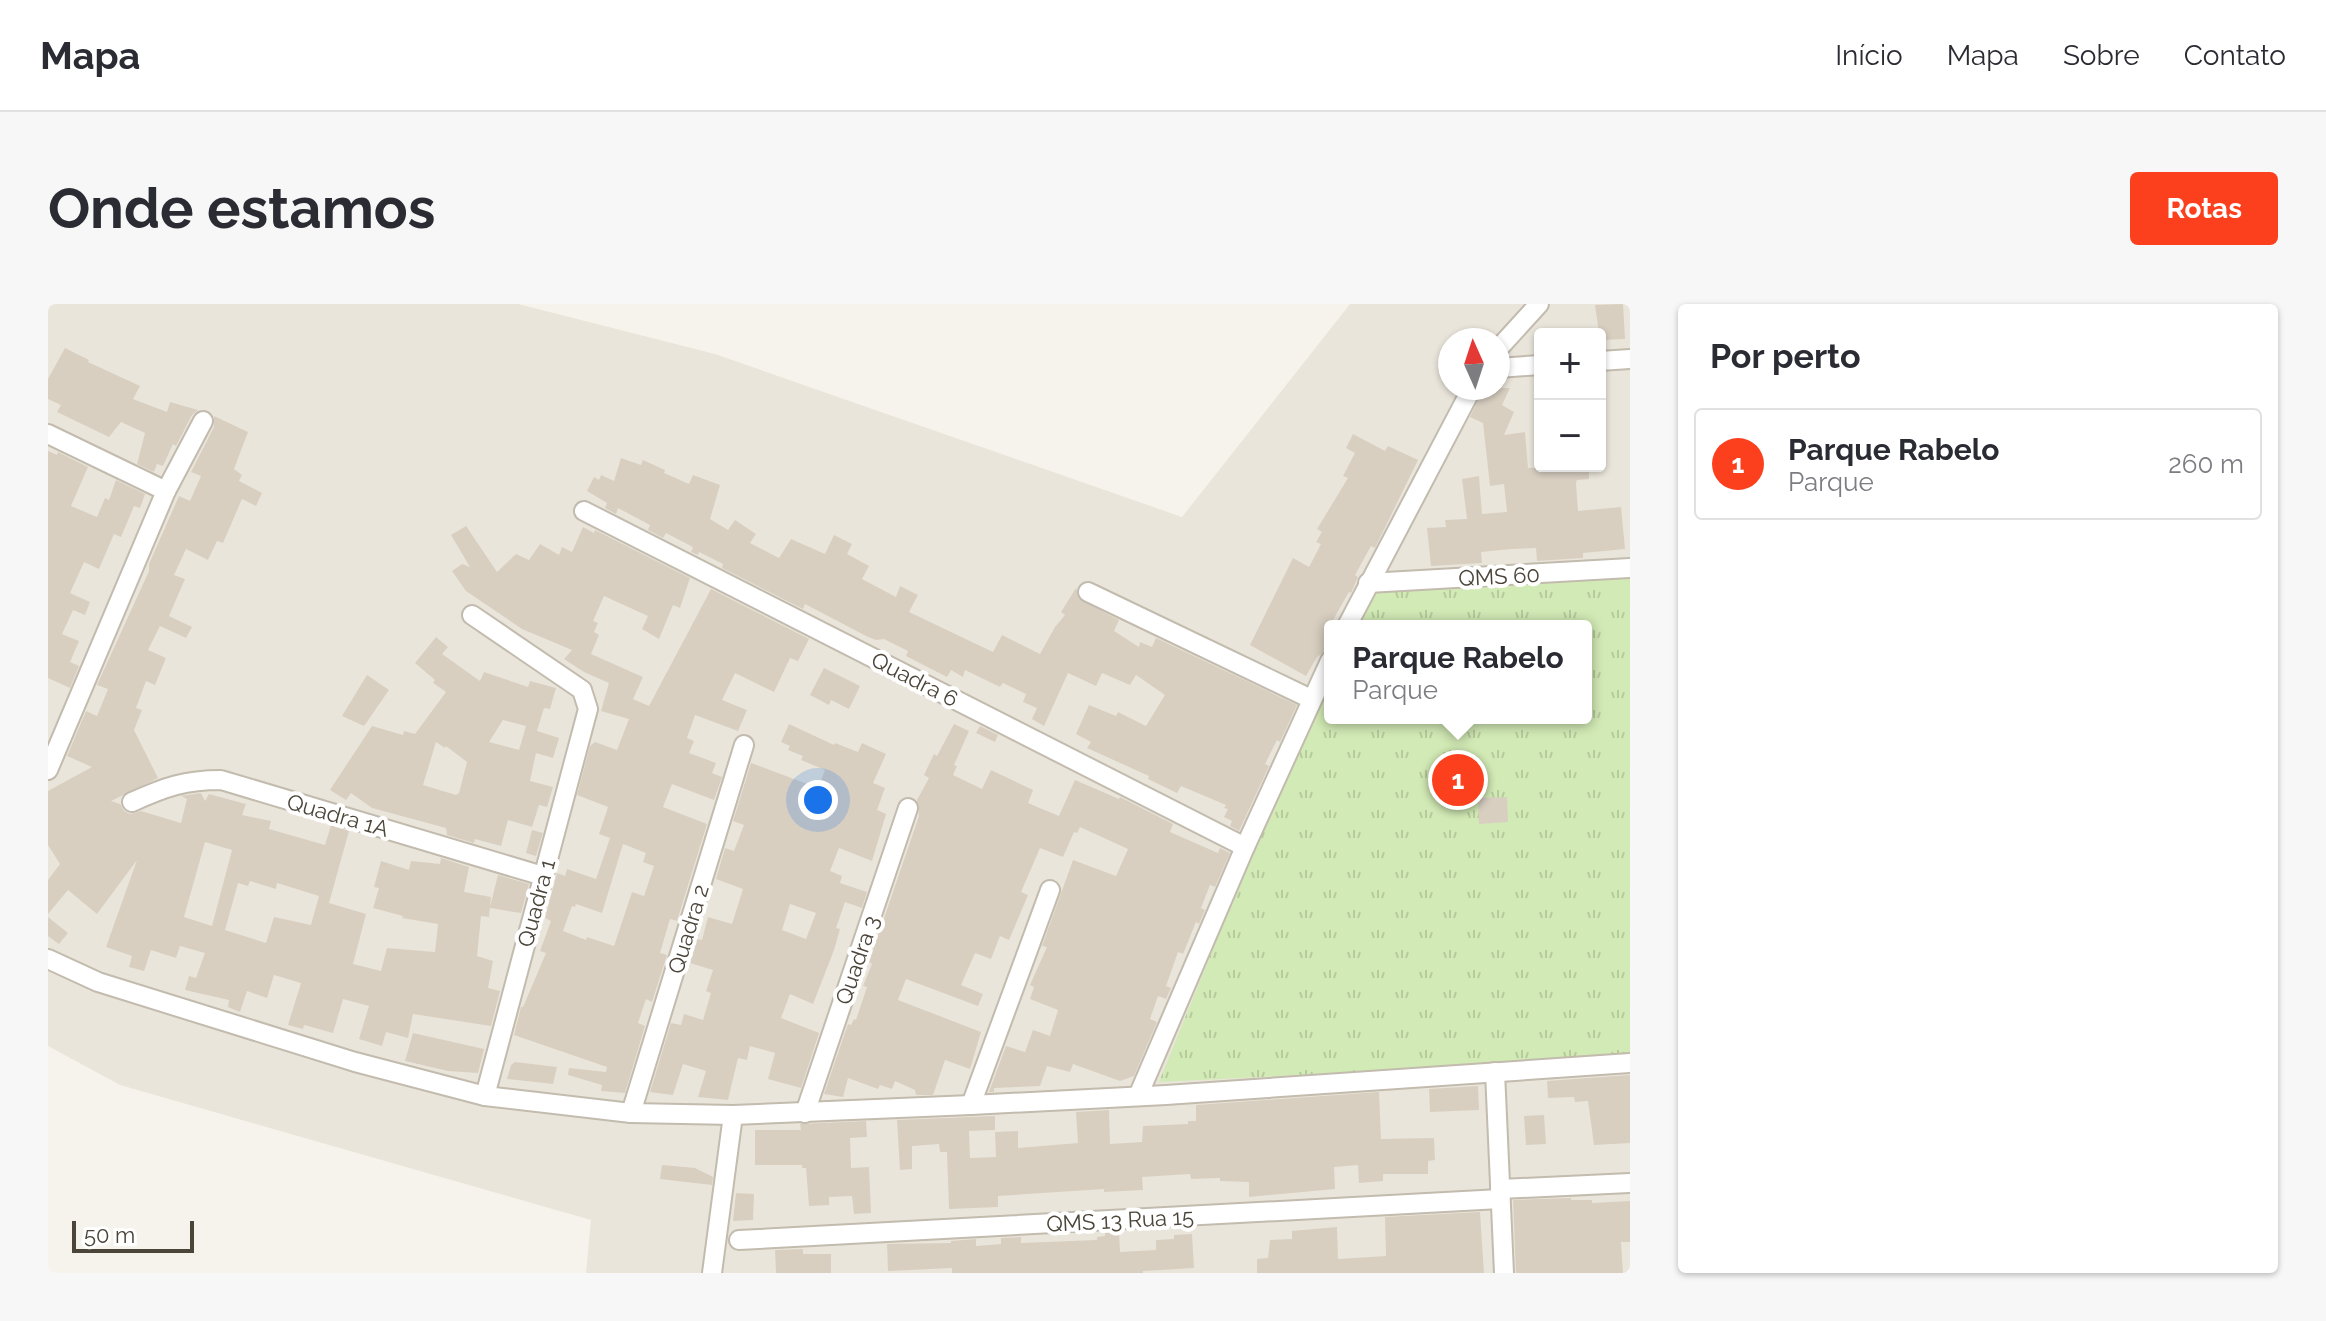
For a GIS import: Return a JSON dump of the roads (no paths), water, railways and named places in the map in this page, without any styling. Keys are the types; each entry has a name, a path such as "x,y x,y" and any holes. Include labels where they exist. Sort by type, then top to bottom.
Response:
{"street":[{"path":"1510,336 1539,304"},
{"path":"1606,361 1630,359"},
{"path":"1510,367 1534,365"},
{"path":"1350,620 1466,400"},
{"path":"48,770 166,491 203,421"},
{"path":"48,434 166,491"},
{"name":"Quadra 6","path":"584,511 1245,847"},
{"name":"QMS 60","path":"1368,583 1630,568"},
{"path":"1088,592 1311,699"},
{"name":"Quadra 1","path":"472,615 582,690 588,709 485,1096"},
{"path":"1138,1096 1324,673"},
{"name":"Quadra 2","path":"631,1113 744,745"},
{"name":"Quadra 1A","path":"132,802 171,785 195,780 221,780 543,876"},
{"name":"Quadra 3","path":"805,1113 908,808"},
{"path":"971,1105 1050,890"},
{"path":"48,959 98,982 355,1062 485,1096 631,1113 733,1115 971,1105 1630,1063"},
{"path":"1495,1072 1504,1273"},
{"path":"712,1273 733,1115"},
{"name":"QMS 13 Rua 15","path":"739,1240 1500,1194 1630,1183"}],"place":[{"name":"Parque Rabelo","path":"1458,780"}]}
